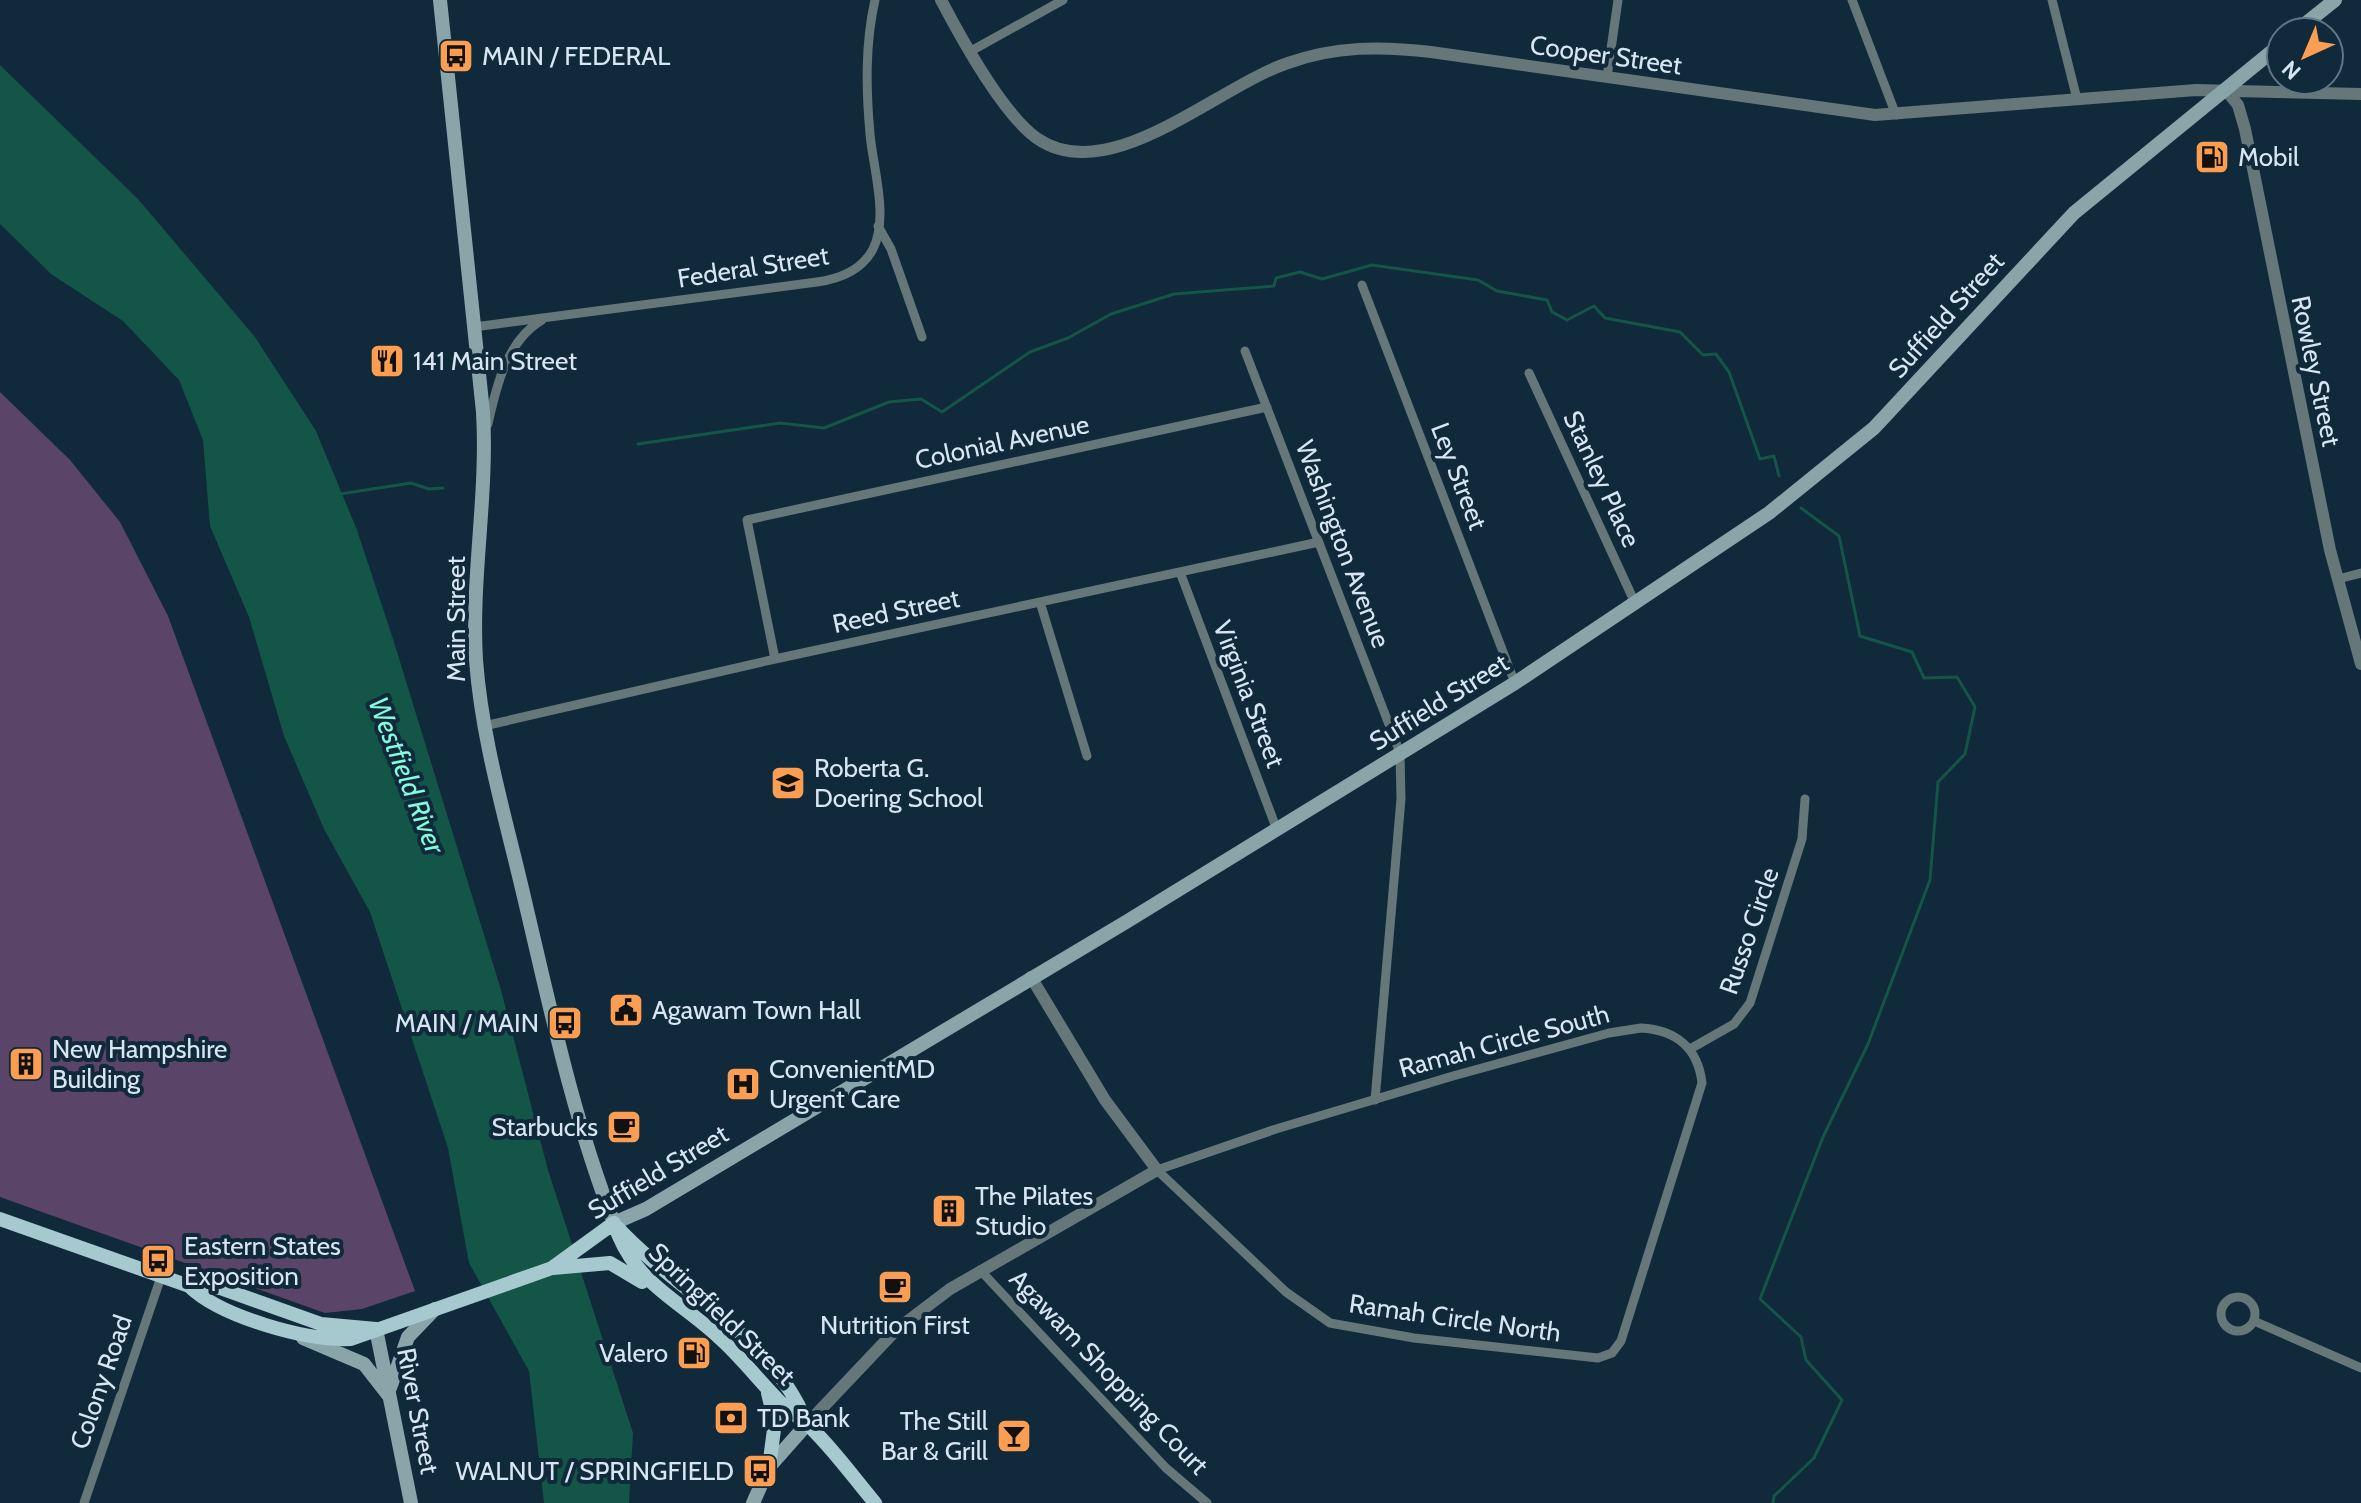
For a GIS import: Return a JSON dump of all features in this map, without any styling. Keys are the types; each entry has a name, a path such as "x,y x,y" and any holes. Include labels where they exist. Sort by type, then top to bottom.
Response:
{"main road":[{"name":"Main Street","path":"440,0 485,438 475,634 484,726 564,1068 590,1158 614,1223"},
{"path":"2315,16 2335,0"},
{"name":"Suffield Street","path":"189,1286 207,1302 284,1331 332,1340 351,1339 552,1268 614,1223 646,1209 1277,830 1515,683 1636,605 1781,504 1844,455 1893,409 2064,222 2265,57"},
{"path":"0,1219 189,1286 220,1288 321,1324 376,1329"},
{"name":"Springfield Street","path":"614,1223 622,1249 662,1295 704,1321 764,1385 807,1424 875,1503"},
{"name":"Springfield Street","path":"614,1223 667,1277 725,1317 797,1399 807,1424"},
{"path":"552,1268 589,1263 622,1268 662,1295"},
{"path":"390,1393 408,1337 435,1309"},
{"name":"River Street","path":"376,1329 411,1503"},
{"path":"284,1331 364,1364 390,1393"},
{"path":"764,1385 774,1411 769,1467"},
{"path":"753,1503 769,1467 807,1424"}],"street":[{"name":"Federal Street","path":"474,327 835,279 853,270 869,255 878,226 866,70 875,0"},
{"name":"Cooper Street","path":"941,0 1002,101 1026,130 1050,145 1082,153 1126,145 1283,64 1345,49 1408,49 1851,113 1896,115 2225,89 2361,94"},
{"path":"971,51 1063,0"},
{"path":"1607,77 1618,0"},
{"path":"1852,0 1896,115"},
{"path":"2052,0 2077,99"},
{"name":"Rowley Street","path":"2225,89 2238,105 2245,129 2338,579 2361,664"},
{"path":"878,226 891,249 922,337"},
{"name":"Ley Street","path":"1362,285 1515,683"},
{"path":"485,438 511,353 527,331 545,318"},
{"name":"Washington Avenue","path":"1245,351 1400,753 1401,799 1375,1100"},
{"name":"Stanley Place","path":"1529,373 1636,605"},
{"name":"Colonial Avenue","path":"775,659 747,520 1267,407"},
{"name":"Reed Street","path":"484,726 775,659 1319,542"},
{"name":"Virginia Street","path":"1180,572 1277,830"},
{"path":"2338,579 2361,573"},
{"path":"1040,602 1087,756"},
{"name":"Russo Circle","path":"1690,1049 1734,1024 1750,1003 1802,839 1805,799"},
{"path":"807,1424 896,1330 980,1270 1157,1170 1105,1100 1031,977"},
{"name":"Ramah Circle South","path":"1157,1170 1375,1100 1609,1033 1641,1028 1663,1029 1690,1049"},
{"name":"Ramah Circle North","path":"1157,1170 1286,1292 1330,1323 1414,1338 1598,1358 1612,1353 1621,1341 1702,1083 1700,1067 1690,1049"},
{"name":"Agawam Shopping Court","path":"980,1270 1166,1468 1207,1503"},
{"name":"Colony Road","path":"84,1503 161,1277"},
{"path":"2254,1321 2361,1368"}],"shaded area":[{"path":"0,392 70,460 120,522 168,616 415,1291 362,1309 325,1313 0,1197"}],"water":[{"name":"Westfield River","path":"0,65 138,199 255,337 316,431 357,530 393,639 501,990 548,1170 633,1433 629,1503 544,1503 529,1371 469,1263 448,1148 370,912 324,829 284,736 249,617 210,526 203,440 179,380 123,321 51,274 0,224"}],"waterway":[{"path":"638,444 780,423 824,428 889,402 921,399 942,412 1030,352 1068,338 1111,314 1174,294 1274,286 1276,278 1300,272 1322,279 1372,265 1478,280 1497,291 1547,300 1552,312 1567,320 1594,306 1605,318 1680,332 1703,355 1716,354 1729,372 1760,459 1774,456 1779,476"},
{"path":"340,494 411,483 429,489 443,488"},
{"path":"1773,1503 1774,1496 1814,1458 1842,1400 1806,1360 1801,1337 1760,1299 1823,1137 1868,1044 1930,880 1938,782 1965,754 1975,707 1957,677 1924,678 1912,652 1860,636 1839,536 1801,508"}],"place":[{"name":"MAIN / FEDERAL","path":"456,56"},
{"name":"Mobil","path":"2212,157"},
{"name":"141 Main Street","path":"387,361"},
{"name":"Roberta G. Doering School","path":"788,783"},
{"name":"Agawam Town Hall","path":"626,1010"},
{"name":"MAIN / MAIN","path":"565,1023"},
{"name":"New Hampshire Building","path":"26,1064"},
{"name":"ConvenientMD Urgent Care","path":"743,1084"},
{"name":"Starbucks","path":"624,1127"},
{"name":"The Pilates Studio","path":"949,1211"},
{"name":"Eastern States Exposition","path":"158,1261"},
{"name":"Nutrition First","path":"895,1287"},
{"name":"Valero","path":"694,1353"},
{"name":"TD Bank","path":"731,1418"},
{"name":"The Still Bar & Grill","path":"1014,1436"},
{"name":"WALNUT / SPRINGFIELD","path":"760,1471"}]}
